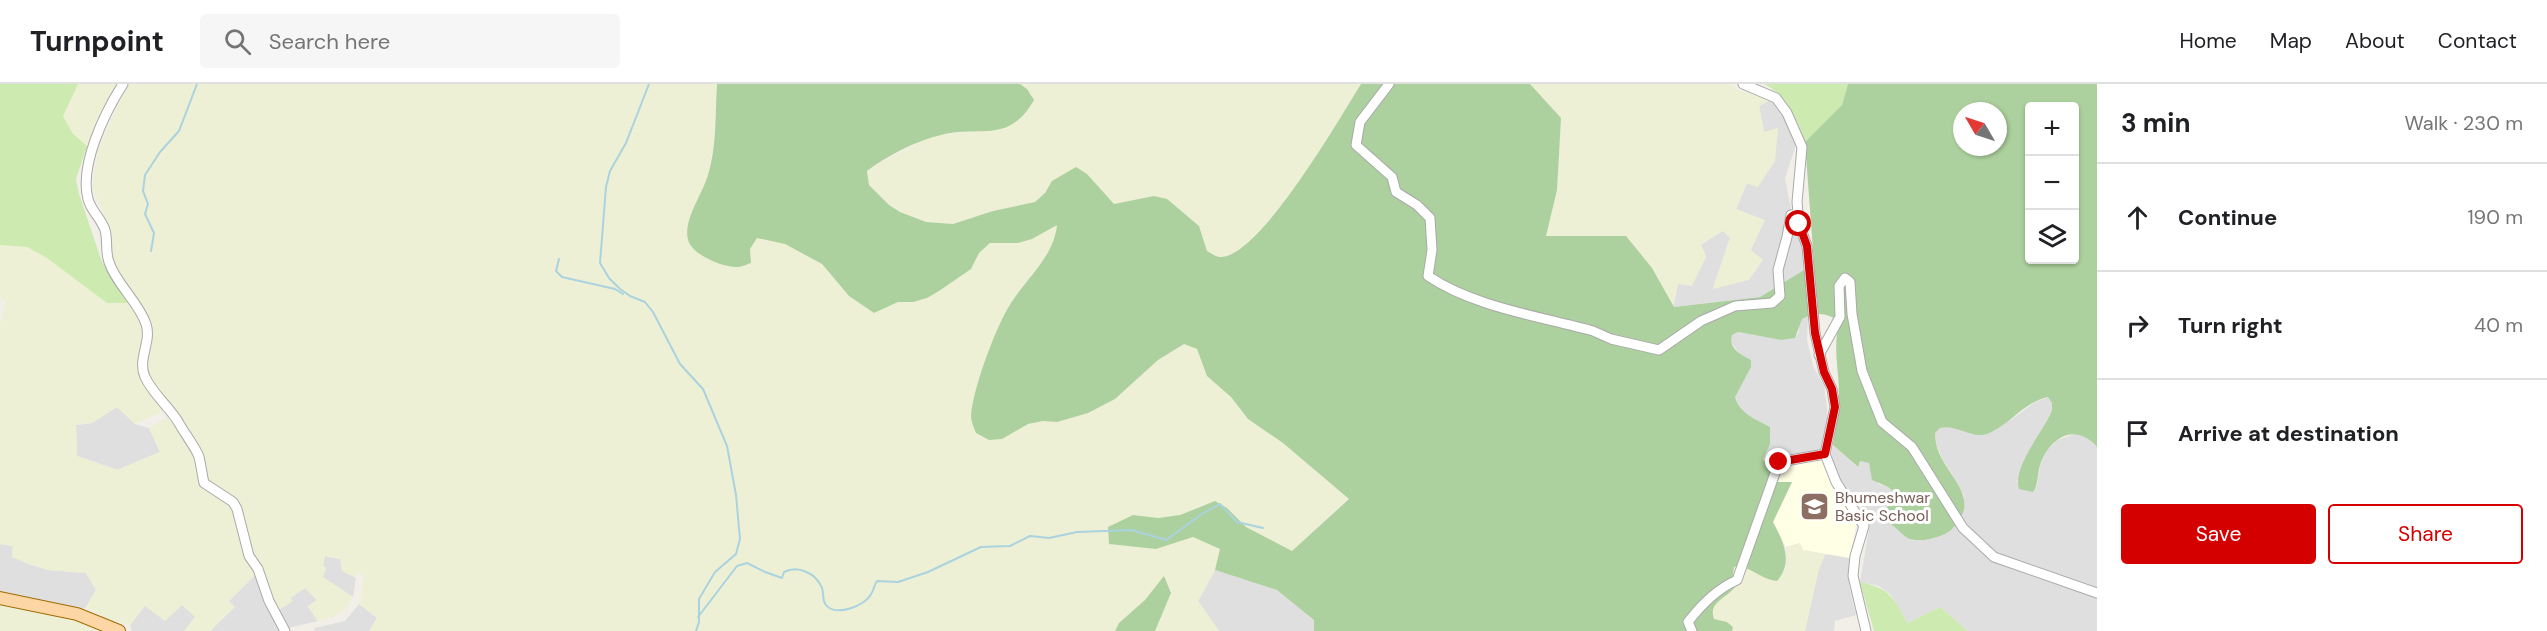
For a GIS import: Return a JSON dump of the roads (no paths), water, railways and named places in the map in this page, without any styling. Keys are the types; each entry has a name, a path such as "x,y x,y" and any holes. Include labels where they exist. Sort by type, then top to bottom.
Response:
{"main road":[{"path":"0,597 77,614 119,631"}],"street":[{"path":"123,84 105,116 89,157 86,182 88,199 106,233 109,263 131,296 147,328 148,335 142,359 146,379 154,393 180,425 198,455 204,483 233,502 237,509 249,556 258,569 269,601 285,631"},
{"path":"1389,84 1360,122 1356,145 1392,177 1396,192 1417,205 1430,218 1432,250 1428,276 1475,300 1593,331 1611,339 1659,350 1701,321 1735,306 1772,303 1779,296 1778,270 1791,215 1798,214"},
{"path":"1743,84 1776,98 1787,113 1802,147 1799,224 1807,246 1811,302 1819,355 1835,407 1825,454 1836,482 1864,526 1855,556 1853,576 1866,631"},
{"path":"1819,355 1840,317 1839,286 1845,278 1850,282 1852,314 1862,371 1882,422 1912,447 1963,528 1994,556 2097,593"},
{"path":"1692,631 1688,622 1695,612 1718,592 1737,580 1779,462 1825,454"}],"waterway":[{"path":"151,251 154,233 145,214 148,204 143,191 145,175 160,152 179,131 197,84"},
{"path":"649,84 626,143 610,171 606,187 600,263 609,278 620,289 645,302 653,312 680,364 703,389 727,446 736,495 740,539 736,554 715,572 699,599 699,622 696,631"},
{"path":"559,259 556,271 562,277 615,289 623,294"},
{"path":"698,617 737,566 747,563 782,578 784,572 795,569 811,574 822,588 826,605 836,610 843,610 857,606 868,598 877,581 898,582 928,572 981,547 1010,546 1030,536 1049,538 1077,532 1132,530 1166,540 1220,504 1237,522 1263,528"}],"place":[{"name":"Bhumeshwar Basic School","path":"1814,506"}]}
